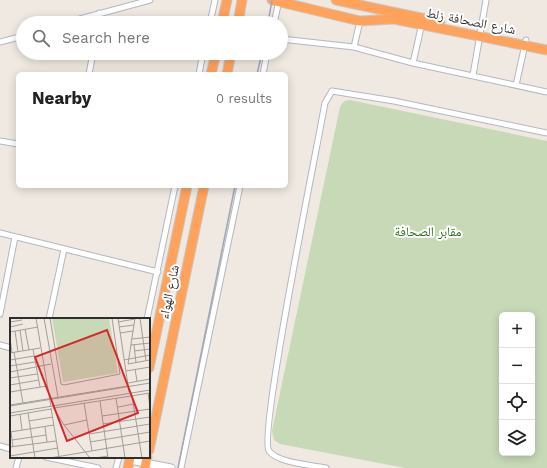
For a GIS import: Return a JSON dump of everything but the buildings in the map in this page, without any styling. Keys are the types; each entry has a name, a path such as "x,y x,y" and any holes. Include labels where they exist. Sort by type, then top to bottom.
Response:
{"highway":[{"path":"224,16 227,0"},
{"path":"239,16 242,0"},
{"name":"شارع الصحافة زلط","path":"277,0 360,21 394,19 423,22"},
{"name":"شارع الصحافة زلط","path":"336,0 358,2 423,22 526,43 547,45"},
{"name":"شارع الصحافة زلط","path":"526,43 547,50"},
{"path":"211,72 214,60"},
{"path":"227,72 230,60"},
{"name":"شارع الهواء","path":"150,363 187,188"},
{"name":"شارع الهواء","path":"150,445 204,188"}],"street":[{"path":"89,16 150,0"},
{"path":"212,16 216,0"},
{"path":"275,16 277,0"},
{"path":"473,75 486,0"},
{"path":"354,48 360,21"},
{"path":"413,63 423,22"},
{"path":"0,42 16,38"},
{"path":"288,40 354,48 413,63 547,92"},
{"path":"516,86 526,43"},
{"path":"89,72 92,60"},
{"path":"198,72 201,60"},
{"path":"263,72 266,60"},
{"path":"326,468 281,459 274,456 268,449 266,434 274,379 319,134 325,103 332,91 394,101 547,133"},
{"path":"0,140 16,144"},
{"path":"147,318 175,188"},
{"path":"181,468 240,188"},
{"path":"172,204 183,206"},
{"path":"0,233 158,272"},
{"path":"0,314 15,237"},
{"path":"49,318 64,249"},
{"path":"0,345 10,348"},
{"path":"0,446 10,449"},
{"path":"16,468 18,458"},
{"path":"56,458 66,459 98,468"},
{"path":"116,468 119,458"},
{"path":"129,462 146,463 171,468"}],"green space":[{"name":"مقابر الصحافة","path":"350,100 547,141 547,468 405,468 280,444 274,440 272,431 340,107 344,101"}],"railway":[{"path":"269,16 272,0"},
{"path":"257,72 260,60"},
{"path":"178,468 235,188"}]}
